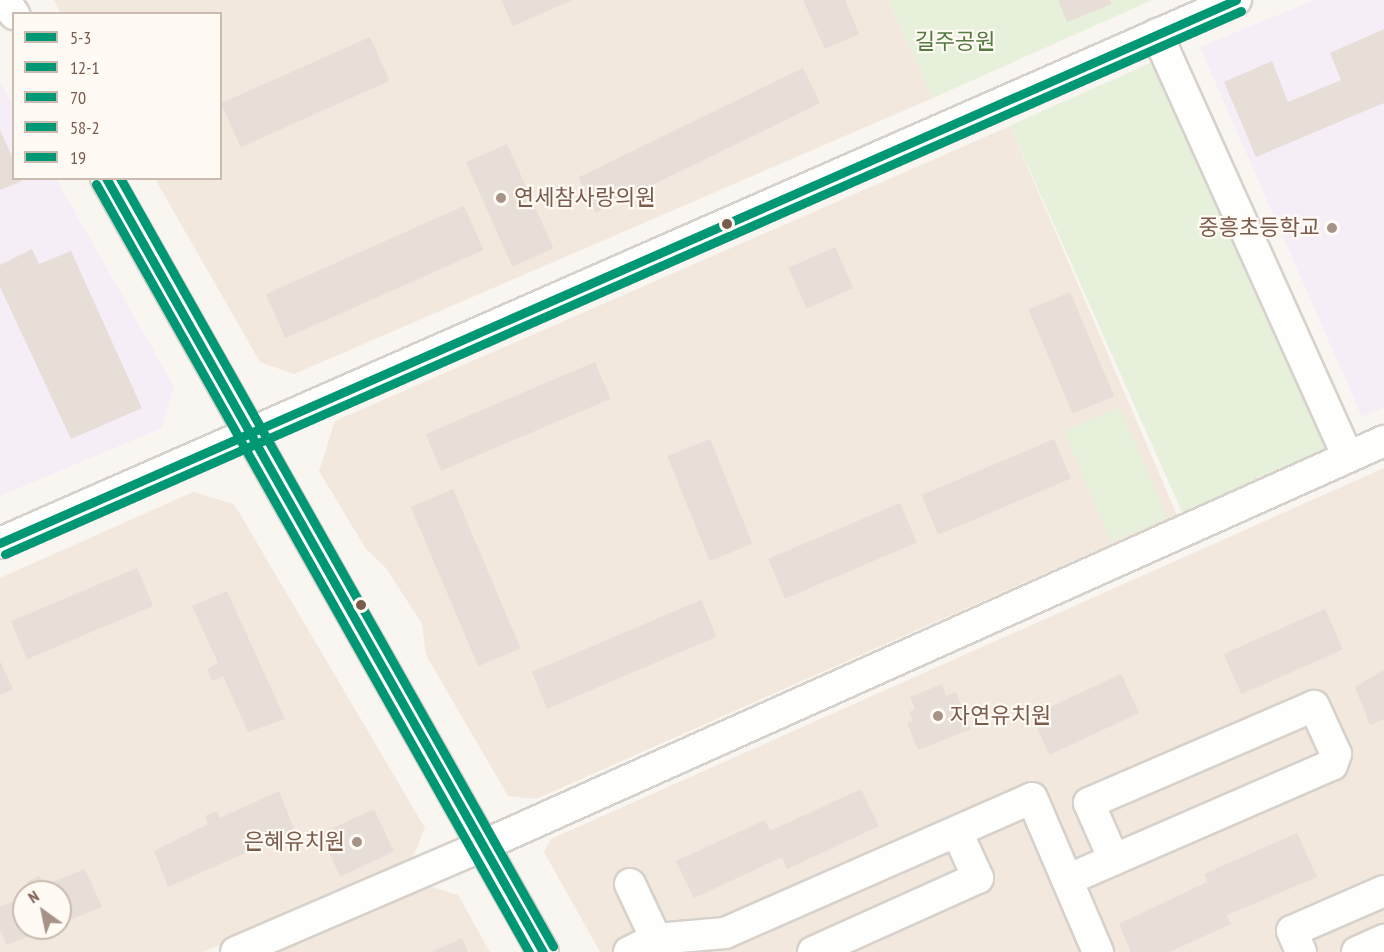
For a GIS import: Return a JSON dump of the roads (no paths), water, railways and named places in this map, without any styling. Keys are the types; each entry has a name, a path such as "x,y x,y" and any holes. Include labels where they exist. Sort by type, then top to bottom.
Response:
{"street":[{"path":"0,543 1236,0"},
{"path":"1157,34 1348,457"},
{"path":"107,180 543,952"},
{"path":"236,952 482,846 1384,441"},
{"path":"1067,880 1114,860 1332,765 1336,754 1314,706 1089,803 1114,860"},
{"path":"629,952 656,939 724,933 1032,798 1098,952"},
{"path":"813,952 978,878 957,831"},
{"path":"630,884 656,939"},
{"path":"1301,952 1292,931 1384,891"},
{"path":"1357,952 1384,940"}],"place":[{"name":"연세참사랑의원","path":"501,198"},
{"name":"중흥초등학교","path":"1332,228"},
{"name":"자연유치원","path":"938,716"},
{"name":"은혜유치원","path":"357,842"}],"park label":[{"name":"길주공원","path":"955,42"}]}
